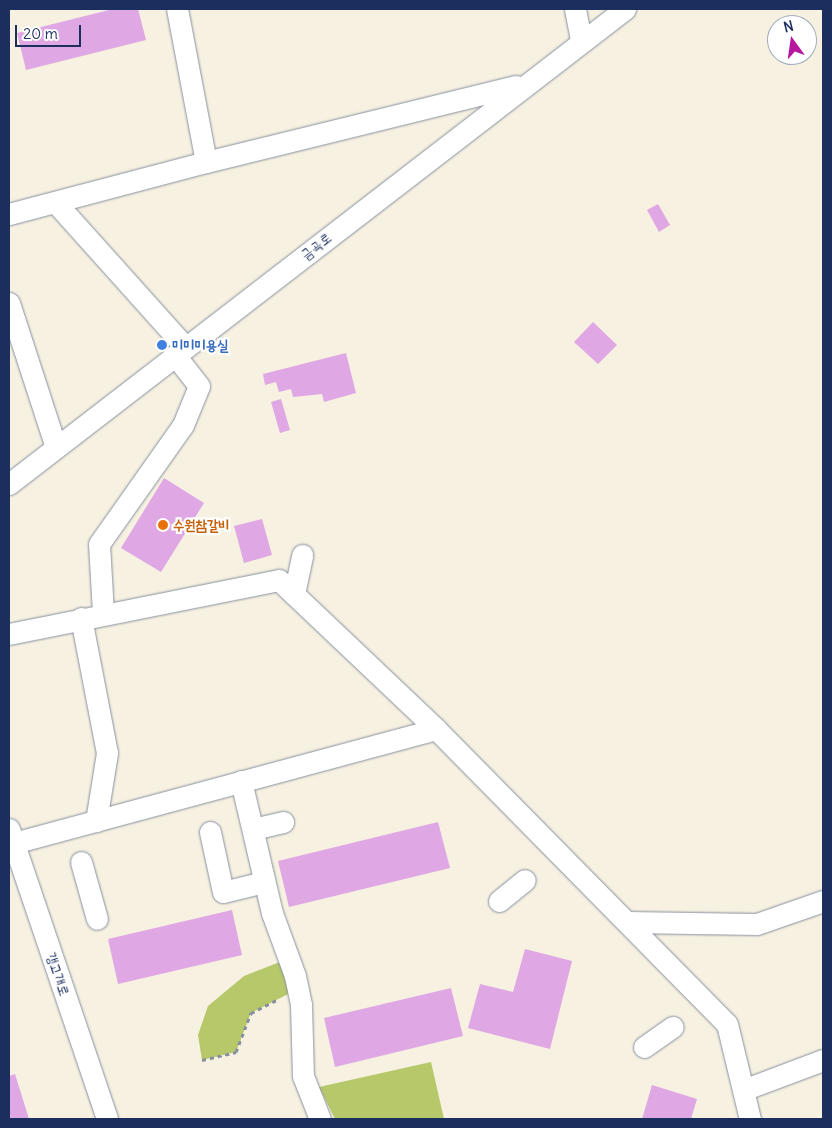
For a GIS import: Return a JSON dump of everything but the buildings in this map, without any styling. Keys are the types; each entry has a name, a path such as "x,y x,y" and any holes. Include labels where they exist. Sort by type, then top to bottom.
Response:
{"street":[{"path":"177,9 206,162"},
{"path":"575,9 581,40"},
{"name":"금곡로","path":"9,484 525,83 625,9"},
{"path":"9,214 206,162 525,83"},
{"path":"56,203 180,351 199,386 183,426 99,544 103,612"},
{"path":"9,304 56,448"},
{"path":"294,594 302,555"},
{"path":"9,634 103,612 279,580 436,729 727,1024 750,1119"},
{"path":"81,618 107,754 96,821"},
{"path":"11,836 96,821 436,729"},
{"path":"241,781 264,882 295,976 301,1005 303,1076 320,1119"},
{"path":"253,830 284,822"},
{"path":"210,832 223,892 264,882"},
{"name":"갱고개로","path":"11,836 107,1119"},
{"path":"81,862 97,919"},
{"path":"499,901 525,880"},
{"path":"627,922 757,924 823,901"},
{"path":"644,1047 672,1027"},
{"path":"743,1090 823,1060"}],"path":[{"path":"202,1060 236,1052 251,1013 282,996"}],"green space":[{"path":"280,962 290,993 251,1013 236,1052 202,1060 198,1035 208,1006 244,976"},
{"path":"431,1062 444,1119 335,1119 319,1087"}],"place":[{"name":"미미미용실","path":"162,345"},
{"name":"수원참갈비","path":"163,525"}]}
